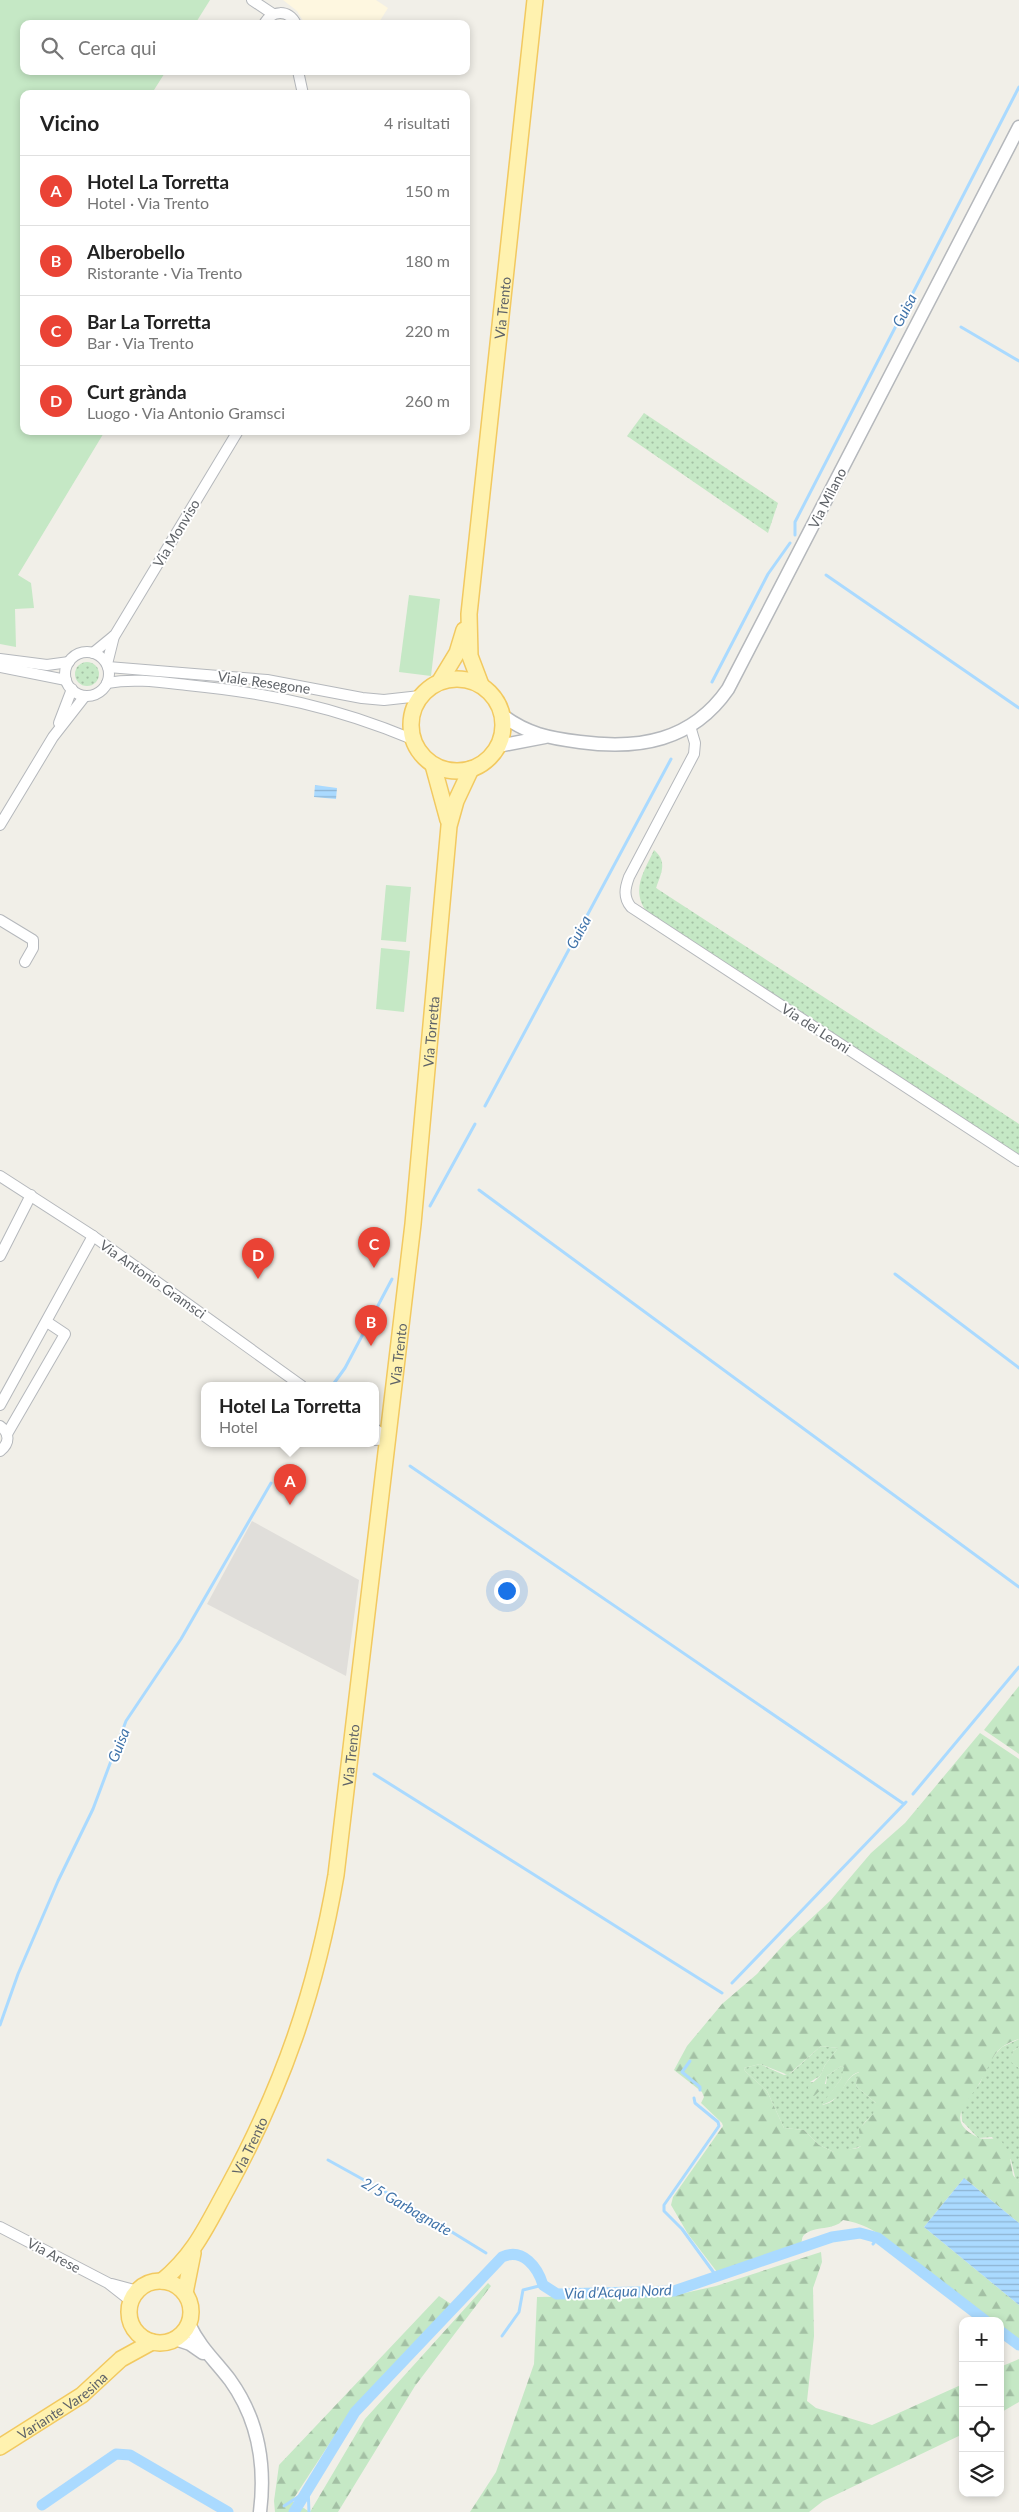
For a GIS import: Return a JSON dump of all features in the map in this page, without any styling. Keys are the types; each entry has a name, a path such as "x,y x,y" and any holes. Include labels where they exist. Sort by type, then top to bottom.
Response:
{"main road":[{"name":"Via Trento","path":"465,640 535,0"},
{"path":"465,640 481,685 494,698 502,715 503,731 498,746 487,760 471,769 452,771 433,765 423,756 412,739 411,717 420,696 440,682 465,640"},
{"path":"440,682 461,679 481,685"},
{"name":"Via Torretta","path":"433,765 445,804 449,826"},
{"name":"Via Torretta","path":"412,1237 432,1036 449,826 456,801 471,769"},
{"name":"Via Trento","path":"134,2296 149,2283 162,2281 194,2249 234,2176 278,2086 309,1999 324,1938 336,1876 382,1439 412,1237"},
{"name":"Via Trento","path":"189,2324 191,2305 185,2293 194,2249"},
{"path":"162,2281 175,2285 185,2293"},
{"path":"134,2296 129,2310 134,2328 140,2336 152,2342"},
{"path":"175,2340 183,2334 189,2324"},
{"name":"Variante Varesina","path":"121,2359 134,2328"},
{"name":"Via Trento","path":"152,2342 166,2343 175,2340"},
{"name":"Variante Varesina","path":"0,2447 82,2395 121,2359 152,2342"}],"street":[{"path":"256,2 268,19 286,14 292,20"},
{"path":"299,75 302,90"},
{"name":"Via Milano","path":"545,737 602,745 629,745 654,740 690,726 713,707 728,688 1019,127"},
{"name":"Via Monviso","path":"93,653 114,635 236,435"},
{"name":"Via Monviso","path":"107,665 114,635"},
{"path":"0,659 47,665 69,662 82,653 93,653 102,658 107,665 107,683 98,693 85,696 53,737 0,825"},
{"path":"53,737 69,685 66,669 69,662"},
{"name":"Viale Resegone","path":"107,665 267,680 362,698 384,700 420,696"},
{"path":"0,667 69,685 85,696"},
{"name":"Viale Resegone","path":"107,683 137,680 280,696 374,723 412,739"},
{"path":"502,715 519,726 545,737"},
{"name":"Via dei Leoni","path":"690,726 695,743 694,754 626,887 626,898 631,908 1019,1161"},
{"path":"498,746 545,737"},
{"path":"0,920 33,940 34,948 25,962"},
{"name":"Via Antonio Gramsci","path":"0,1176 93,1236 296,1382"},
{"path":"0,1256 31,1195"},
{"path":"0,1405 93,1236"},
{"path":"0,1451 7,1442 4,1430 65,1334 47,1322"},
{"name":"Via Arese","path":"0,2227 134,2296"},
{"name":"Via Trento","path":"189,2324 207,2356 240,2395 255,2430 263,2475 260,2512"},
{"name":"Via Trento","path":"175,2340 190,2344 207,2356"}],"shaded area":[{"path":"283,0 376,0 388,8 380,20 303,20 297,11"},
{"path":"252,1521 359,1580 346,1676 207,1604"}],"green space":[{"path":"0,0 210,0 198,20 20,20 20,75 163,75 154,90 20,90 20,435 103,435 18,575 31,583 34,608 15,609 16,647 0,644"},
{"path":"644,413 778,503 768,533 627,436"},
{"path":"409,595 440,599 431,676 399,672"},
{"path":"87,662 96,665 99,674 96,683 87,686 78,683 75,674 78,665"},
{"path":"654,850 662,863 656,888 1019,1124 1019,1156 646,911 639,888 643,873"},
{"path":"386,885 411,887 406,942 381,940"},
{"path":"381,948 410,951 404,1012 376,1009"},
{"path":"1019,1686 1019,1754 984,1730"},
{"path":"980,1733 1019,1759 1019,2039 1002,2047 993,2057 984,2076 965,2104 960,2118 967,2131 980,2138 1000,2139 1009,2153 1013,2175 1019,2183 1019,2223 964,2178 924,2227 1019,2305 1019,2339 1004,2329 1004,2317 986,2317 902,2254 890,2242 859,2224 843,2220 835,2226 813,2230 803,2236 800,2245 717,2272 688,2234 671,2205 673,2197 723,2126 701,2103 704,2097 702,2092 674,2070 687,2046 722,2004 757,1974 788,1940 831,1900 871,1853 905,1823","holes":["821,2046 838,2048 825,2065 820,2076 808,2087 810,2096 814,2096 824,2087 827,2076 841,2066 844,2067 841,2079 821,2105 836,2098 849,2079 859,2072 857,2087 876,2103 873,2114 859,2129 861,2146 858,2148 834,2152 819,2145 804,2130 784,2128 767,2091 744,2068 760,2064 788,2075"]},
{"path":"1019,2039 1019,2047 1013,2051 1012,2062 1019,2068 1019,2183 1016,2181 1011,2160 992,2137 978,2138 962,2121 961,2107 980,2083 990,2060 1002,2047"},
{"path":"821,2046 838,2048 825,2065 820,2076 810,2082 826,2084 827,2076 841,2066 845,2067 841,2079 822,2105 835,2099 849,2079 860,2072 856,2084 857,2087 876,2103 873,2114 863,2124 861,2129 862,2146 842,2152 834,2152 819,2145 804,2130 784,2128 767,2091 744,2068 760,2064 784,2075 791,2073"},
{"path":"1019,2047 1019,2068 1011,2062 1013,2051"},
{"path":"821,2252 822,2262 813,2288 814,2336 807,2401 816,2408 872,2425 959,2386 959,2436 823,2501 809,2512 470,2512 496,2472 534,2364 537,2297 676,2295 716,2286"},
{"path":"488,2283 491,2286 415,2386 338,2512 310,2512 365,2419"},
{"path":"439,2296 451,2304 352,2409 292,2501 310,2512 275,2512 274,2501 279,2465"},
{"path":"1019,2359 1019,2402 1004,2411 1004,2407 1004,2365"}],"water":[{"path":"315,785 337,788 336,799 314,797"},
{"path":"964,2178 1019,2223 1019,2305 924,2227"}],"waterway":[{"name":"Guisa","path":"795,535 795,522 1019,87"},
{"path":"961,327 1019,361"},
{"name":"Guisa","path":"712,682 768,574 790,543"},
{"path":"826,575 1019,708"},
{"name":"Guisa","path":"485,1106 671,759"},
{"name":"Guisa","path":"430,1206 475,1124"},
{"path":"479,1190 1019,1587"},
{"path":"895,1274 1019,1368"},
{"name":"Guisa","path":"335,1382 345,1368 392,1279"},
{"path":"410,1466 904,1804"},
{"name":"Guisa","path":"0,2025 18,1974 58,1881 93,1809 126,1721 181,1639 271,1483"},
{"path":"913,1794 1019,1667"},
{"path":"374,1774 722,1993"},
{"path":"732,1983 906,1802"},
{"path":"690,2061 682,2072 700,2087 700,2090"},
{"path":"694,2098 695,2103 718,2122 719,2126 664,2205 664,2211 682,2229 717,2277"},
{"name":"2/5 Garbagnate","path":"328,2160 400,2200 486,2253"},
{"name":"Via d'Acqua Nord","path":"294,2512 355,2412 502,2257 510,2255 523,2257 533,2266 543,2285 557,2294 674,2291 832,2237 860,2233 878,2238 981,2317"},
{"name":"Via d'Acqua Nord","path":"873,2244 878,2238"},
{"path":"502,2336 519,2312 523,2290 543,2285"},
{"name":"Via d'Acqua Nord","path":"1004,2334 1019,2345"},
{"name":"Via d'Acqua Nord","path":"42,2505 116,2454 130,2455 228,2512"},
{"path":"308,2487 309,2512"},
{"path":"284,2506 304,2493"}],"place":[{"name":"Bar La Torretta","path":"374,1268"},
{"name":"Curt grànda","path":"258,1279"},
{"name":"Alberobello","path":"371,1346"},
{"name":"Hotel La Torretta","path":"290,1505"}]}
